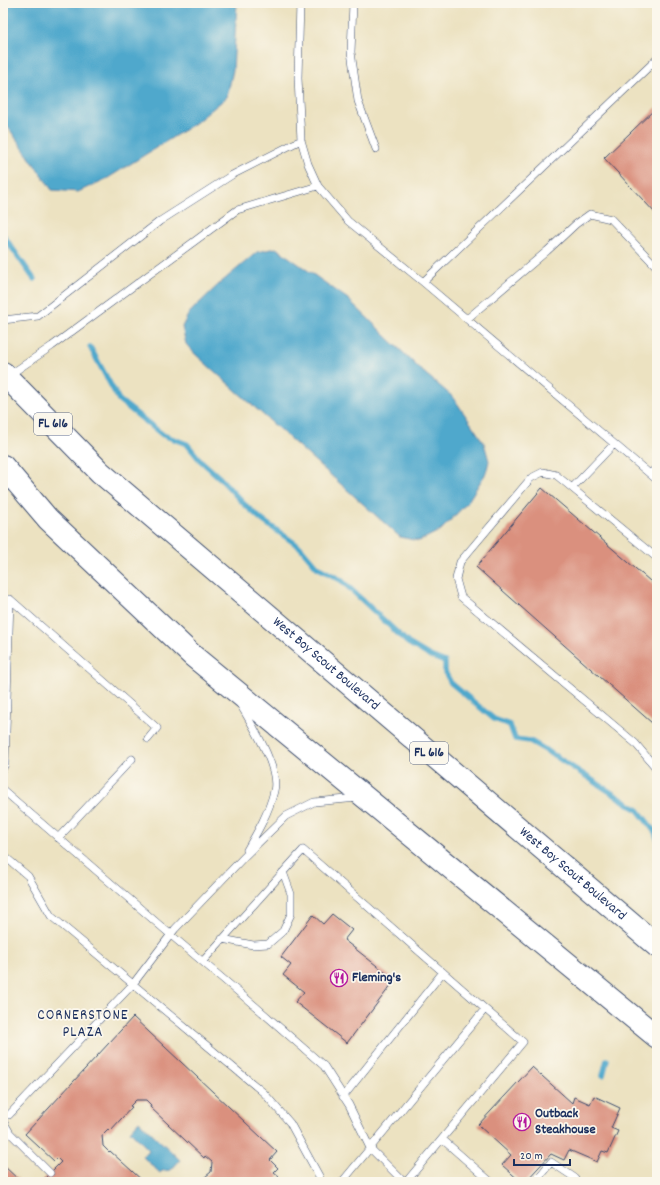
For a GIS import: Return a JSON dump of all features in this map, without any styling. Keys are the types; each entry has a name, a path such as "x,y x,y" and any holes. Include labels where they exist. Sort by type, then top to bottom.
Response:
{"main road":[{"name":"West Boy Scout Boulevard","path":"4,376 100,472 657,946"},
{"path":"3,466 48,520 193,656 657,1037"}],"lane":[{"path":"300,3 298,78 301,140 308,164 318,186 348,221 657,480"},
{"path":"353,3 351,52 358,101 376,149"},
{"path":"422,282 657,59"},
{"path":"3,320 38,316 160,221 232,175 301,140"},
{"path":"4,376 52,346 236,210 318,186"},
{"path":"466,319 576,224 590,214 610,218 657,267"},
{"path":"572,488 614,444"},
{"path":"650,474 657,467"},
{"path":"657,558 556,475 543,472 531,478 460,562 456,579 461,597 635,743 657,769"},
{"path":"7,599 157,728 148,740"},
{"path":"3,768 5,764 7,599"},
{"path":"229,685 262,742 274,773 275,790 266,815 244,857"},
{"path":"58,838 132,759"},
{"path":"3,790 324,1066 343,1096 370,1148 405,1182 523,1042 303,850 203,961"},
{"path":"3,1115 9,1115 132,984 171,935 244,857 286,816 314,802 366,798"},
{"path":"3,855 28,876 51,916 264,1093 290,1123 319,1176 320,1182"},
{"path":"222,939 252,945 268,944 282,931 291,914 291,894 283,872"},
{"path":"343,1096 443,972"},
{"path":"342,1182 484,1009"},
{"path":"3,1121 10,1133 50,1173"},
{"path":"442,1139 491,1182"},
{"path":"535,1182 551,1162 575,1178 576,1182"}],"water":[{"path":"3,3 237,3 233,70 227,97 194,124 108,178 78,192 52,190 3,120"},
{"path":"276,248 348,299 421,370 453,397 484,443 489,461 486,473 467,503 441,530 419,541 400,537 195,354 186,344 182,327 189,313 219,284 257,252"},
{"path":"139,1121 180,1160 171,1170 162,1171 160,1173 143,1157 149,1150 130,1131"}],"building":[{"path":"657,107 657,215 604,158"},
{"path":"542,488 657,587 657,721 652,723 476,567"},
{"name":"Fleming's","path":"332,914 352,930 344,940 395,980 347,1043 295,1002 304,992 283,975 291,965 281,957 313,915 323,924"},
{"path":"133,1017 277,1152 270,1160 278,1168 274,1172 279,1176 274,1182 199,1182 211,1172 212,1162 205,1156 204,1158 150,1107 151,1105 146,1100 136,1100 130,1106 132,1107 110,1131 108,1129 102,1135 103,1146 144,1182 41,1182 61,1162 57,1158 54,1161 25,1134"},
{"path":"532,1067 572,1103 574,1097 590,1104 594,1096 620,1108 611,1128 618,1131 608,1153 602,1151 597,1162 569,1150 564,1160 551,1154 525,1182 521,1182 502,1165 511,1155 478,1125"},
{"path":"3,1165 21,1182 3,1182"}],"waterway":[{"path":"3,235 34,279"},
{"path":"90,347 119,400 163,435 187,444 200,460 220,478 244,504 262,520 300,547 317,567 341,580 408,643 430,656 445,662 445,672 451,683 494,719 510,725 515,739 530,741 638,810 655,832 657,838"},
{"path":"603,1075 607,1060"}],"place":[{"name":"Fleming's","path":"339,978"},
{"name":"Outback Steakhouse","path":"522,1122"}],"district":[{"name":"CORNERSTONE PLAZA","path":"83,1024"}]}
